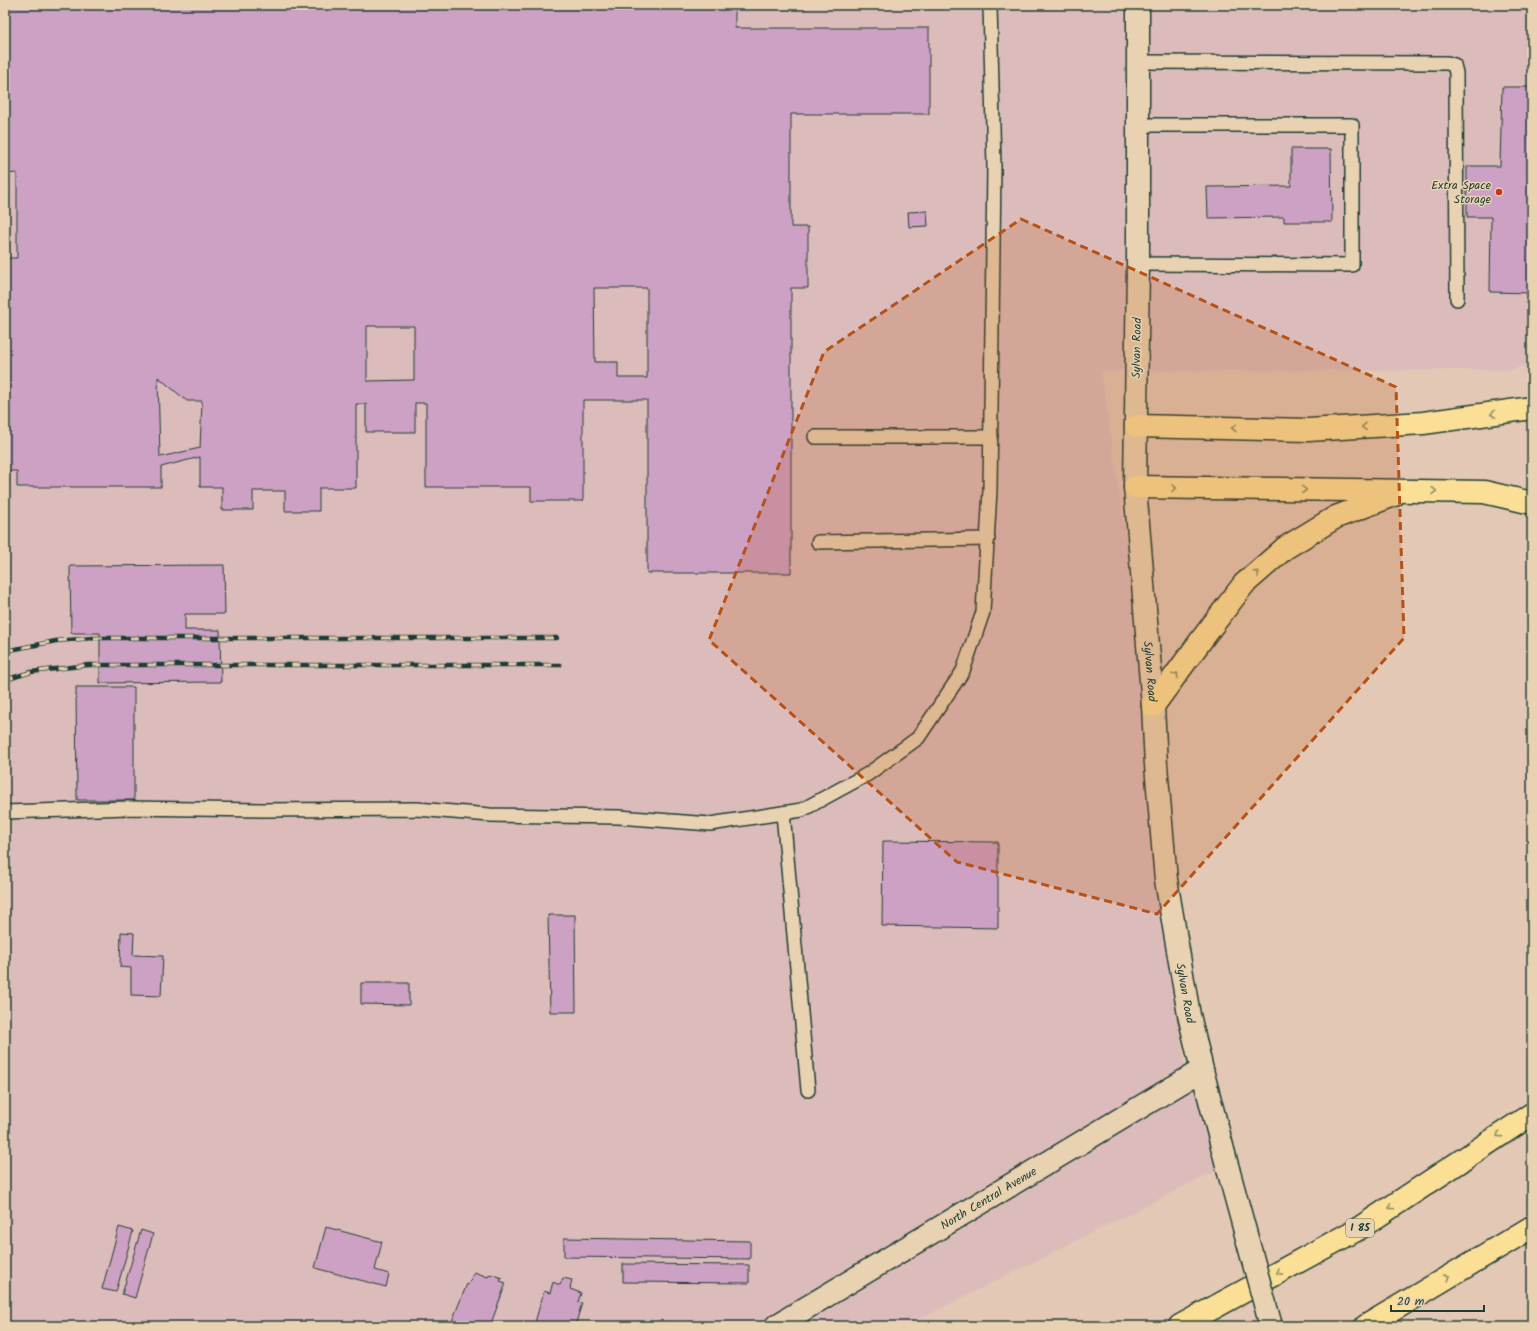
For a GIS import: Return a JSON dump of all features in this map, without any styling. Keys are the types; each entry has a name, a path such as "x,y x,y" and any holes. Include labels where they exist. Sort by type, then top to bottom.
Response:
{"highway":[{"path":"1136,426 1308,430 1423,423 1532,408"},
{"path":"1135,487 1484,492 1532,503"},
{"path":"1153,706 1244,584 1285,548 1336,517 1406,491"},
{"name":"I 85","path":"1180,1326 1358,1229 1532,1114"},
{"path":"1366,1326 1532,1226"}],"main road":[{"name":"Sylvan Road","path":"1138,5 1138,264 1135,487 1166,880 1189,1015 1228,1169 1271,1326"},
{"name":"North Central Avenue","path":"776,1326 1202,1070"}],"lane":[{"path":"5,812 129,808 261,810 417,809 490,814 619,817 710,824 802,810 868,774 918,738 963,671 983,612 988,540 991,437 994,167 990,5"},
{"path":"1138,62 1447,63 1454,65 1456,73 1458,299"},
{"path":"1138,125 1352,125 1352,265 1138,264"},
{"path":"815,437 991,437"},
{"path":"818,542 988,540"},
{"path":"783,813 808,1090"}],"highlighted area":[{"path":"1021,219 1396,387 1404,638 1157,914 957,862 709,640 824,352"}],"shaded area":[{"path":"5,5 1532,5 1532,364 1510,370 1101,371 1144,656 1184,1064 1227,1165 906,1326 5,1326"}],"building":[{"path":"5,5 735,5 735,28 929,28 929,114 791,114 791,227 808,227 808,288 791,288 791,573 647,573 647,400 583,400 583,501 531,501 531,487 426,487 426,403 415,403 415,432 366,432 366,404 356,404 356,488 319,488 319,511 285,511 285,491 253,491 253,510 222,510 222,487 200,487 200,457 161,467 161,487 17,487 17,471 5,471 5,315 7,315 7,258 17,258 17,173 5,174","holes":["594,288 647,288 647,378 618,378 618,362 595,362","367,326 414,326 414,380 367,381","158,377 187,401 202,401 200,448 160,457"]},
{"name":"Extra Space Storage","path":"1502,87 1532,87 1532,293 1490,292 1491,217 1467,217 1467,166 1500,166"},
{"path":"1291,149 1331,149 1332,222 1284,222 1284,217 1208,218 1207,187 1291,186"},
{"path":"927,211 928,226 909,227 908,212"},
{"path":"224,565 225,614 185,614 185,630 220,630 221,682 100,683 100,633 71,633 70,566"},
{"path":"76,687 134,687 134,800 77,800"},
{"path":"883,841 998,842 998,928 882,926"},
{"path":"548,915 575,915 576,1012 550,1012"},
{"path":"121,932 134,933 133,955 163,956 161,996 131,995 131,968 120,967"},
{"path":"361,983 409,983 409,1005 361,1004"},
{"path":"119,1227 133,1231 116,1292 102,1289"},
{"path":"326,1227 382,1242 375,1270 389,1274 386,1287 315,1268"},
{"path":"141,1230 153,1234 135,1298 122,1294"},
{"path":"564,1238 750,1241 750,1259 564,1257"},
{"path":"623,1264 749,1265 749,1283 623,1282"},
{"path":"474,1272 488,1277 490,1274 502,1278 500,1281 506,1283 490,1326 466,1326 452,1321 467,1284 468,1285"},
{"path":"563,1278 572,1280 570,1289 581,1293 578,1302 582,1303 575,1326 534,1326 544,1291 550,1293 553,1282 560,1285"}],"railway":[{"path":"5,651 56,641 93,638 557,638"},
{"path":"5,680 31,672 88,665 560,665"}],"place":[{"name":"Extra Space Storage","path":"1499,192"}]}
